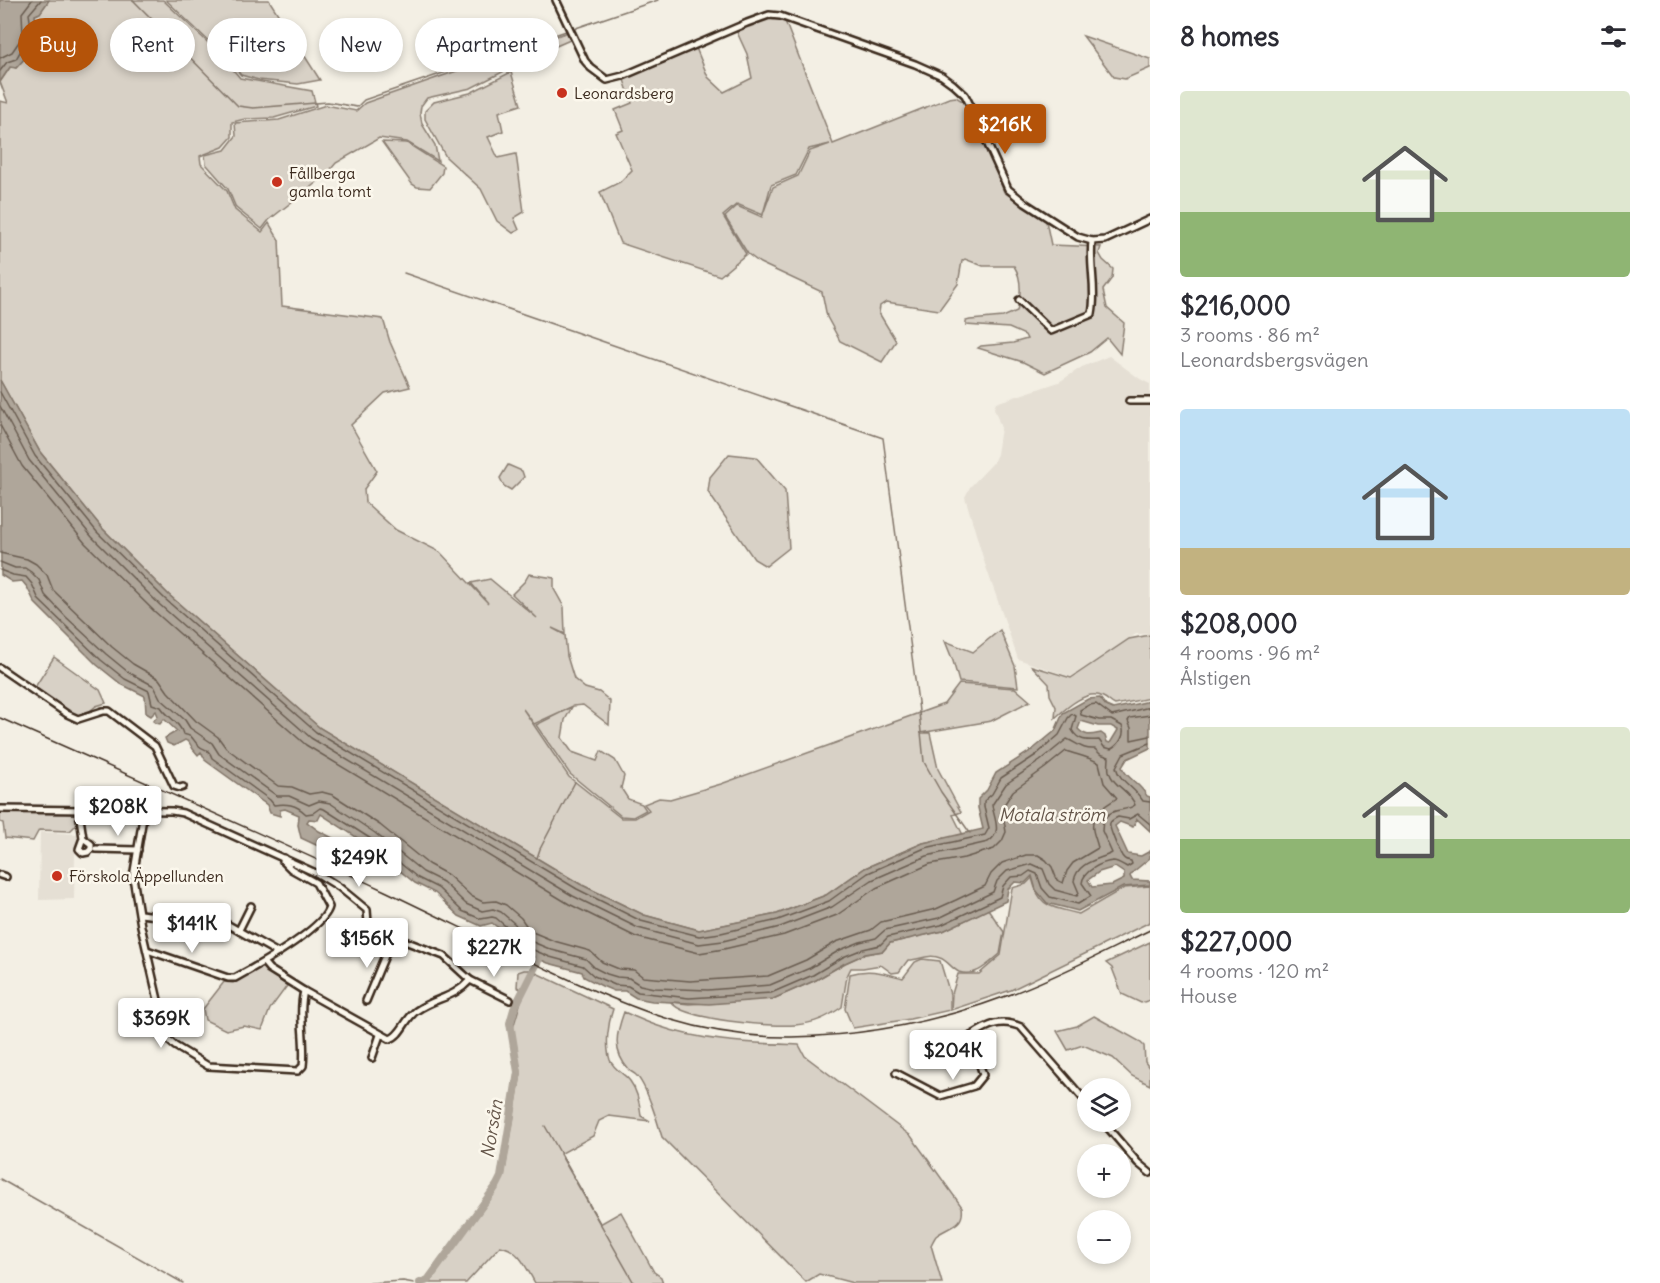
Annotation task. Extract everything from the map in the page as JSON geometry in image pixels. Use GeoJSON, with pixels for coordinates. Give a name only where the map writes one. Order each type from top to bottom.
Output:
{"type":"FeatureCollection","features":[{"type":"Feature","properties":{"kind":"street"},"geometry":{"type":"LineString","coordinates":[[556,0],[585,61],[591,69],[607,80],[623,76],[769,15],[780,16],[915,64],[942,76],[965,95],[1008,189],[1025,203],[1078,237],[1092,241],[1105,240],[1150,219]]}},
{"type":"Feature","properties":{"kind":"street"},"geometry":{"type":"LineString","coordinates":[[1018,300],[1051,331],[1094,316],[1095,285],[1090,255],[1092,241]]}},
{"type":"Feature","properties":{"kind":"street"},"geometry":{"type":"LineString","coordinates":[[1129,401],[1150,401]]}},
{"type":"Feature","properties":{"kind":"street"},"geometry":{"type":"LineString","coordinates":[[0,668],[67,714],[78,719],[104,711],[114,714],[155,746],[174,786],[183,787]]}},
{"type":"Feature","properties":{"kind":"street"},"geometry":{"type":"LineString","coordinates":[[0,809],[183,813],[318,874],[339,887],[367,910],[369,936],[389,946]]}},
{"type":"Feature","properties":{"kind":"street"},"geometry":{"type":"LineString","coordinates":[[79,811],[83,838]]}},
{"type":"Feature","properties":{"kind":"street"},"geometry":{"type":"LineString","coordinates":[[144,812],[134,878],[147,950],[167,1038],[175,1046],[208,1066],[302,1070],[305,1043],[302,1008],[304,991]]}},
{"type":"Feature","properties":{"kind":"street"},"geometry":{"type":"LineString","coordinates":[[96,849],[138,850]]}},
{"type":"Feature","properties":{"kind":"street"},"geometry":{"type":"LineString","coordinates":[[147,950],[222,977],[235,978],[264,963],[304,934],[329,910],[316,883],[287,866],[283,861],[284,858]]}},
{"type":"Feature","properties":{"kind":"street"},"geometry":{"type":"LineString","coordinates":[[239,930],[251,906]]}},
{"type":"Feature","properties":{"kind":"street"},"geometry":{"type":"LineString","coordinates":[[140,914],[175,918],[209,914],[278,953]]}},
{"type":"Feature","properties":{"kind":"street"},"geometry":{"type":"LineString","coordinates":[[366,954],[374,939]]}},
{"type":"Feature","properties":{"kind":"street"},"geometry":{"type":"LineString","coordinates":[[366,1001],[389,946],[402,940],[444,956],[470,980],[510,1000]]}},
{"type":"Feature","properties":{"kind":"street"},"geometry":{"type":"LineString","coordinates":[[264,963],[269,969],[304,991],[383,1037],[393,1039],[407,1019],[416,1011],[436,999],[455,994],[470,980]]}},
{"type":"Feature","properties":{"kind":"street"},"geometry":{"type":"LineString","coordinates":[[944,1057],[971,1036],[995,1023],[1013,1023],[1021,1027],[1077,1091]]}},
{"type":"Feature","properties":{"kind":"street"},"geometry":{"type":"LineString","coordinates":[[896,1072],[940,1096],[974,1086],[983,1075],[971,1036]]}},
{"type":"Feature","properties":{"kind":"street"},"geometry":{"type":"LineString","coordinates":[[372,1058],[383,1037]]}},
{"type":"Feature","properties":{"kind":"street"},"geometry":{"type":"LineString","coordinates":[[1112,1132],[1138,1163],[1150,1173]]}},
{"type":"Feature","properties":{"kind":"shaded area"},"geometry":{"type":"Polygon","coordinates":[[[49,0],[163,0],[182,18],[110,18],[110,72],[195,72],[195,30],[207,42],[207,72],[235,72],[240,78],[312,91],[316,106],[274,118],[232,122],[232,137],[223,147],[200,156],[201,164],[227,191],[235,210],[262,232],[269,223],[279,240],[282,306],[383,319],[390,342],[410,387],[385,393],[351,425],[377,471],[364,489],[365,502],[396,530],[440,552],[488,603],[471,583],[490,579],[537,618],[512,594],[529,574],[554,578],[554,589],[564,607],[565,634],[552,628],[565,635],[567,656],[574,679],[585,688],[599,692],[610,701],[609,725],[583,705],[573,706],[534,724],[523,709],[569,777],[621,818],[635,818],[649,810],[644,804],[659,798],[670,799],[721,784],[944,704],[959,684],[1015,688],[1030,701],[991,721],[920,733],[930,733],[938,769],[961,812],[953,815],[963,835],[923,843],[865,868],[826,895],[777,914],[699,930],[644,915],[580,884],[320,728],[169,595],[102,528],[40,452],[0,380],[0,101],[8,103],[0,82],[11,66],[16,68],[18,66],[18,72],[98,72],[98,18],[35,18],[35,15],[40,13],[49,0]]]}},
{"type":"Feature","properties":{"kind":"shaded area"},"geometry":{"type":"Polygon","coordinates":[[[166,0],[269,0],[280,18],[207,18],[207,40],[195,28],[195,18],[185,18],[166,0]]]}},
{"type":"Feature","properties":{"kind":"shaded area"},"geometry":{"type":"Polygon","coordinates":[[[769,18],[779,18],[785,21],[833,144],[949,98],[956,97],[964,102],[981,132],[1004,192],[1046,221],[1051,245],[1101,247],[1099,253],[1113,269],[1112,278],[1103,290],[1107,308],[1124,323],[1120,354],[1107,338],[1090,352],[1045,373],[1023,362],[978,348],[1027,339],[1025,335],[1009,328],[966,325],[966,321],[1003,317],[1017,311],[1020,282],[1014,266],[983,266],[965,259],[962,261],[958,284],[939,310],[886,302],[880,306],[879,313],[896,341],[882,362],[840,341],[827,317],[822,292],[760,263],[748,254],[725,217],[737,206],[762,217],[763,215],[737,204],[723,216],[746,254],[720,276],[620,243],[600,192],[620,182],[632,170],[616,133],[623,130],[615,110],[632,103],[623,77],[696,48],[708,77],[724,92],[752,78],[747,54],[736,30],[769,18]],[[830,144],[809,149],[796,175],[771,185],[763,214],[773,187],[798,176],[810,151],[830,144]]]}},
{"type":"Feature","properties":{"kind":"shaded area"},"geometry":{"type":"Polygon","coordinates":[[[568,32],[570,40],[559,45],[559,35],[568,32]]]}},
{"type":"Feature","properties":{"kind":"shaded area"},"geometry":{"type":"Polygon","coordinates":[[[1083,36],[1150,59],[1150,68],[1125,79],[1114,77],[1083,36]]]}},
{"type":"Feature","properties":{"kind":"shaded area"},"geometry":{"type":"Polygon","coordinates":[[[307,60],[320,80],[298,84],[259,80],[241,75],[238,72],[307,72],[307,60]]]}},
{"type":"Feature","properties":{"kind":"shaded area"},"geometry":{"type":"Polygon","coordinates":[[[454,72],[503,72],[471,88],[427,98],[421,106],[422,124],[435,145],[438,161],[407,142],[379,138],[336,163],[326,175],[269,220],[262,229],[236,208],[228,189],[206,164],[205,155],[225,150],[236,136],[235,123],[279,120],[326,105],[356,111],[365,103],[454,72]]]}},
{"type":"Feature","properties":{"kind":"shaded area"},"geometry":{"type":"Polygon","coordinates":[[[511,72],[521,105],[499,112],[503,131],[488,137],[498,158],[516,154],[524,212],[514,218],[519,230],[513,233],[497,221],[481,189],[446,157],[425,119],[425,111],[434,102],[470,93],[511,72]]]}},
{"type":"Feature","properties":{"kind":"shaded area"},"geometry":{"type":"Polygon","coordinates":[[[382,142],[407,143],[443,166],[442,173],[430,188],[417,187],[412,184],[382,142]]]}},
{"type":"Feature","properties":{"kind":"shaded area"},"geometry":{"type":"Polygon","coordinates":[[[1109,356],[1150,384],[1150,634],[1136,634],[1071,677],[1018,659],[985,564],[965,497],[970,487],[993,463],[997,454],[1001,428],[994,408],[996,403],[1059,382],[1082,367],[1109,356]]]}},
{"type":"Feature","properties":{"kind":"shaded area"},"geometry":{"type":"Polygon","coordinates":[[[729,454],[756,457],[785,491],[789,548],[766,566],[754,559],[708,492],[710,477],[729,454]]]}},
{"type":"Feature","properties":{"kind":"shaded area"},"geometry":{"type":"Polygon","coordinates":[[[508,465],[522,471],[524,477],[511,490],[504,486],[500,478],[508,465]]]}},
{"type":"Feature","properties":{"kind":"shaded area"},"geometry":{"type":"Polygon","coordinates":[[[1000,630],[1015,666],[1018,687],[959,682],[945,641],[973,652],[1000,630]]]}},
{"type":"Feature","properties":{"kind":"shaded area"},"geometry":{"type":"Polygon","coordinates":[[[1150,635],[1150,698],[1115,705],[1103,697],[1090,695],[1083,697],[1055,718],[1056,707],[1050,695],[1049,684],[1032,666],[1071,678],[1129,639],[1150,635]]]}},
{"type":"Feature","properties":{"kind":"shaded area"},"geometry":{"type":"Polygon","coordinates":[[[54,657],[100,690],[106,703],[96,706],[84,716],[72,714],[35,687],[54,657]]]}},
{"type":"Feature","properties":{"kind":"shaded area"},"geometry":{"type":"Polygon","coordinates":[[[572,707],[565,720],[562,738],[572,752],[597,761],[601,751],[615,760],[624,776],[621,788],[628,799],[642,804],[646,810],[633,817],[621,816],[570,774],[536,725],[572,707]]]}},
{"type":"Feature","properties":{"kind":"shaded area"},"geometry":{"type":"Polygon","coordinates":[[[0,812],[74,813],[77,824],[70,831],[39,830],[33,841],[5,838],[3,823],[0,822],[0,812]]]}},
{"type":"Feature","properties":{"kind":"shaded area","name":"Förskola Äppellunden"},"geometry":{"type":"Polygon","coordinates":[[[40,832],[79,834],[75,854],[74,899],[39,900],[40,832]]]}},
{"type":"Feature","properties":{"kind":"shaded area"},"geometry":{"type":"Polygon","coordinates":[[[1032,878],[1039,896],[1048,905],[1079,914],[1124,888],[1150,886],[1150,922],[1011,990],[951,1010],[952,994],[958,974],[979,974],[1001,955],[1012,888],[1026,884],[1032,878]]]}},
{"type":"Feature","properties":{"kind":"shaded area"},"geometry":{"type":"Polygon","coordinates":[[[988,909],[1004,932],[1000,954],[982,969],[971,973],[959,972],[943,959],[931,956],[908,960],[899,972],[892,973],[881,965],[851,968],[847,976],[842,1007],[814,1021],[784,1025],[729,1021],[692,1013],[671,1002],[689,1004],[773,999],[816,980],[865,954],[883,951],[890,943],[943,931],[988,909]]]}},
{"type":"Feature","properties":{"kind":"shaded area"},"geometry":{"type":"Polygon","coordinates":[[[1150,942],[1150,1000],[1141,1003],[1122,994],[1112,968],[1106,963],[1150,942]]]}},
{"type":"Feature","properties":{"kind":"shaded area"},"geometry":{"type":"Polygon","coordinates":[[[922,959],[940,961],[950,994],[950,1010],[853,1028],[845,1009],[850,974],[870,971],[903,978],[915,962],[922,959]]]}},
{"type":"Feature","properties":{"kind":"shaded area"},"geometry":{"type":"Polygon","coordinates":[[[262,967],[287,986],[270,1009],[262,1030],[244,1026],[226,1030],[205,1020],[203,1009],[224,982],[233,983],[262,967]]]}},
{"type":"Feature","properties":{"kind":"shaded area"},"geometry":{"type":"Polygon","coordinates":[[[530,970],[613,1009],[608,1034],[610,1060],[628,1078],[638,1098],[641,1116],[650,1121],[609,1116],[599,1121],[593,1136],[560,1154],[600,1224],[621,1212],[654,1272],[661,1277],[663,1283],[535,1283],[517,1255],[500,1246],[466,1283],[427,1283],[495,1193],[504,1176],[521,1073],[513,1028],[524,991],[517,987],[518,972],[530,970]]]}},
{"type":"Feature","properties":{"kind":"shaded area"},"geometry":{"type":"Polygon","coordinates":[[[624,1012],[658,1026],[692,1035],[728,1041],[799,1045],[805,1056],[911,1136],[962,1207],[961,1219],[936,1236],[931,1245],[942,1283],[853,1283],[819,1274],[806,1282],[662,1137],[644,1087],[620,1056],[617,1042],[624,1012]]]}},
{"type":"Feature","properties":{"kind":"shaded area"},"geometry":{"type":"Polygon","coordinates":[[[1094,1016],[1144,1046],[1145,1062],[1150,1069],[1150,1085],[1132,1076],[1113,1058],[1083,1045],[1068,1050],[1057,1031],[1077,1026],[1094,1016]]]}},
{"type":"Feature","properties":{"kind":"water"},"geometry":{"type":"Polygon","coordinates":[[[0,0],[49,0],[40,13],[35,15],[35,18],[18,18],[18,66],[16,68],[10,67],[0,82],[0,0]]]}},
{"type":"Feature","properties":{"kind":"water","name":"Motala ström"},"geometry":{"type":"Polygon","coordinates":[[[0,380],[40,452],[102,528],[169,595],[320,728],[580,884],[644,915],[699,930],[777,914],[826,895],[865,868],[923,843],[983,829],[978,799],[987,790],[996,773],[1032,750],[1055,731],[1063,713],[1088,699],[1100,698],[1106,706],[1113,709],[1150,701],[1150,748],[1127,759],[1122,767],[1150,797],[1150,831],[1137,819],[1133,827],[1120,822],[1115,826],[1128,854],[1141,856],[1150,851],[1150,858],[1130,876],[1132,880],[1150,881],[1150,885],[1123,887],[1078,911],[1047,903],[1036,890],[1032,876],[1025,883],[1015,882],[1008,889],[1006,901],[943,931],[890,943],[883,951],[865,954],[816,980],[773,999],[709,1004],[636,998],[625,991],[614,991],[602,986],[584,977],[582,972],[548,963],[511,947],[505,933],[492,923],[481,926],[459,916],[435,893],[415,883],[367,844],[321,814],[318,820],[309,819],[307,822],[335,839],[347,852],[350,861],[301,838],[298,825],[299,815],[285,809],[280,810],[280,816],[270,813],[267,805],[206,761],[201,752],[198,755],[189,742],[185,740],[174,746],[167,743],[165,738],[177,731],[164,719],[160,724],[153,721],[158,716],[156,711],[151,716],[146,713],[145,696],[121,684],[97,665],[35,603],[22,581],[12,582],[1,575],[0,380]],[[1081,721],[1078,729],[1081,732],[1089,735],[1101,733],[1110,743],[1118,730],[1111,726],[1098,726],[1081,721]],[[1115,867],[1099,872],[1088,880],[1092,887],[1112,885],[1124,879],[1124,873],[1115,867]]]}},
{"type":"Feature","properties":{"kind":"waterway"},"geometry":{"type":"LineString","coordinates":[[133,0],[238,106],[253,108],[328,102],[357,107],[364,100],[569,30]]}},
{"type":"Feature","properties":{"kind":"waterway"},"geometry":{"type":"LineString","coordinates":[[573,29],[658,0]]}},
{"type":"Feature","properties":{"kind":"waterway"},"geometry":{"type":"LineString","coordinates":[[404,273],[883,438],[924,762],[941,792],[970,833]]}},
{"type":"Feature","properties":{"kind":"waterway"},"geometry":{"type":"LineString","coordinates":[[537,858],[575,782]]}},
{"type":"Feature","properties":{"kind":"waterway","name":"Norsån"},"geometry":{"type":"LineString","coordinates":[[420,1283],[428,1280],[501,1177],[518,1072],[510,1023],[514,1009],[539,959]]}},
{"type":"Feature","properties":{"kind":"waterway"},"geometry":{"type":"LineString","coordinates":[[545,1126],[634,1283]]}},
{"type":"Feature","properties":{"kind":"waterway"},"geometry":{"type":"LineString","coordinates":[[0,1179],[183,1283]]}},
{"type":"Feature","properties":{"kind":"waterway"},"geometry":{"type":"LineString","coordinates":[[370,1283],[403,1281],[414,1283]]}},
{"type":"Feature","properties":{"kind":"railway"},"geometry":{"type":"LineString","coordinates":[[0,718],[337,869],[611,998],[697,1027],[758,1036],[791,1037],[847,1034],[902,1025],[956,1012],[1027,988],[1150,930]]}},
{"type":"Feature","properties":{"kind":"place","name":"Leonardsberg"},"geometry":{"type":"Point","coordinates":[562,93]}},
{"type":"Feature","properties":{"kind":"place","name":"Fållberga gamla tomt"},"geometry":{"type":"Point","coordinates":[277,182]}},
{"type":"Feature","properties":{"kind":"place","name":"Förskola Äppellunden"},"geometry":{"type":"Point","coordinates":[57,876]}}]}
